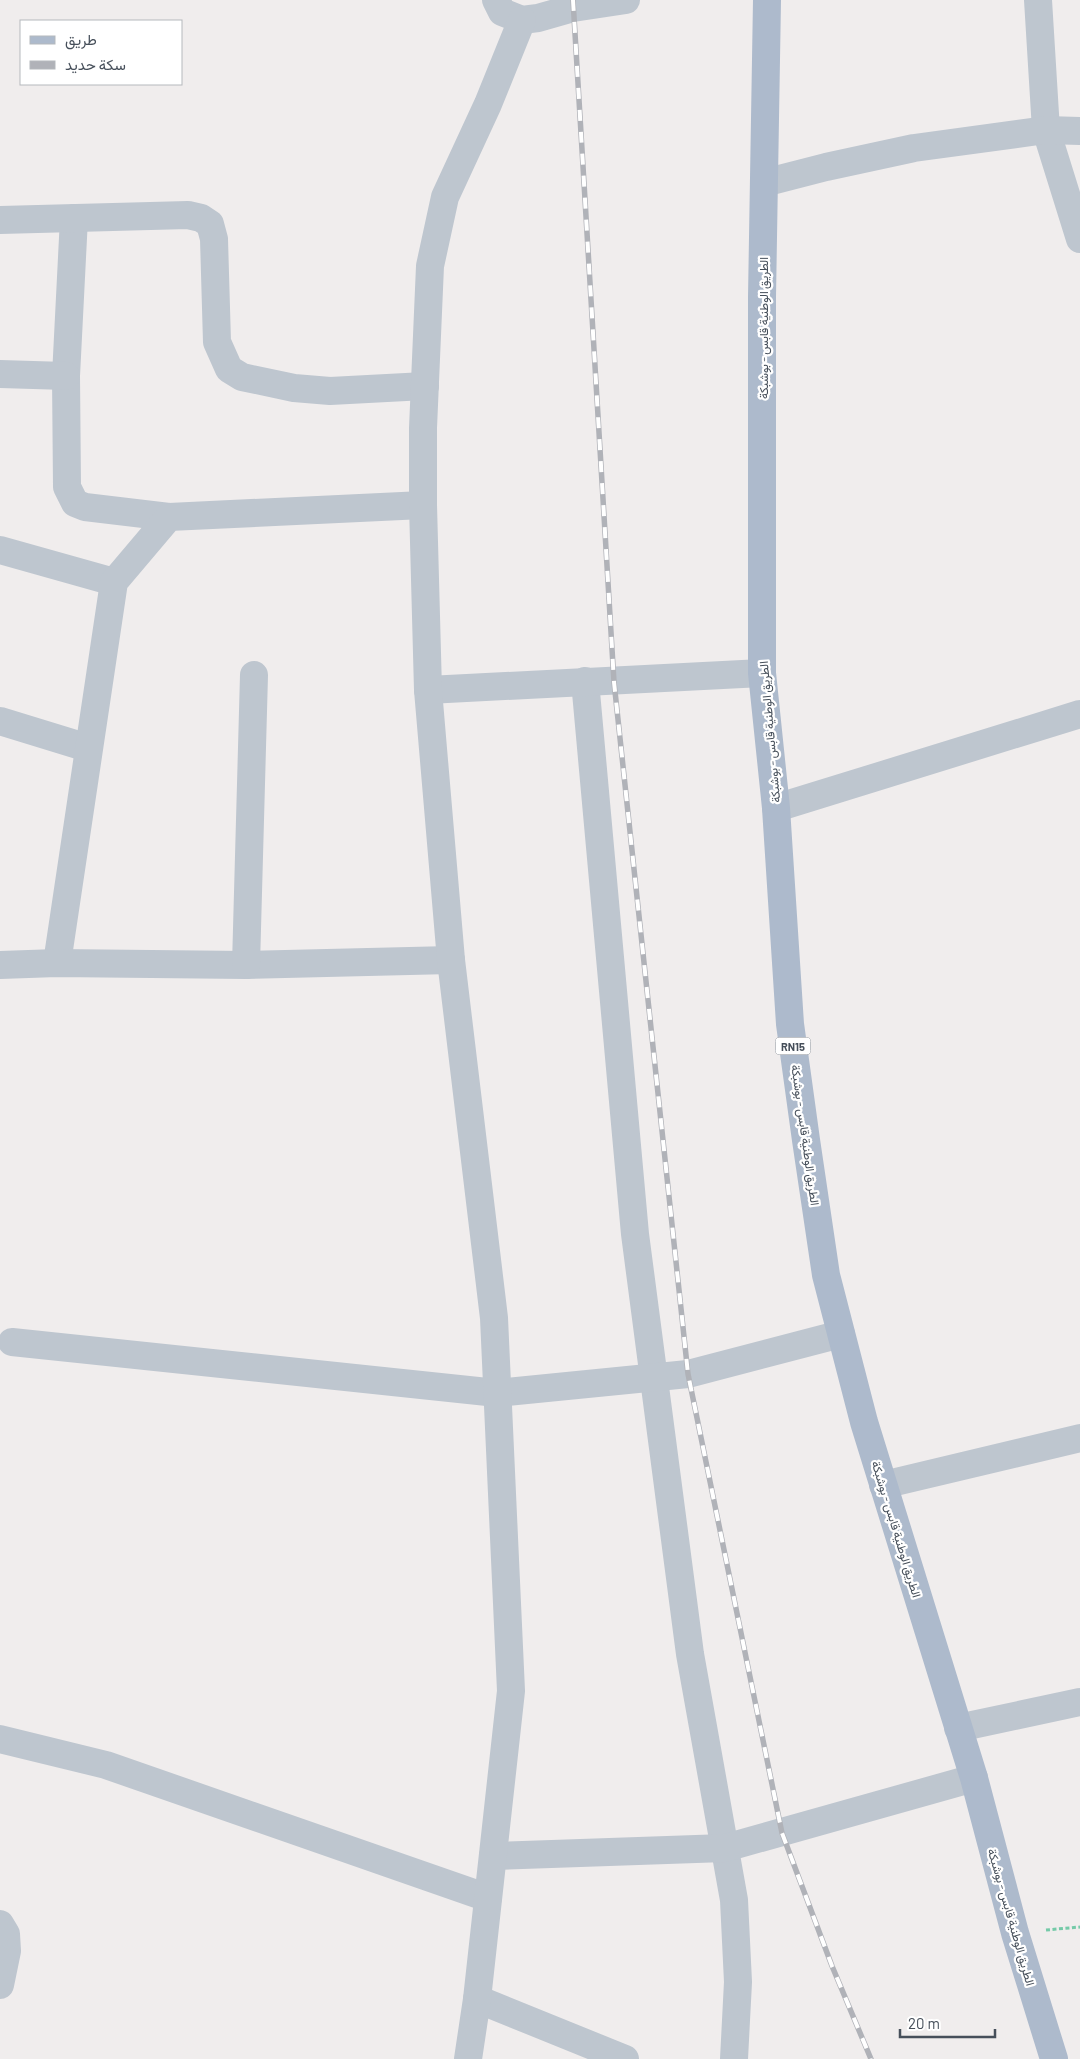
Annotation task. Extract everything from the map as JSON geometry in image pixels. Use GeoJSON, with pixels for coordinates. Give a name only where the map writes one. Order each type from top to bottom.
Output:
{"type":"FeatureCollection","features":[{"type":"Feature","properties":{"kind":"main road","name":"الطريق الوطنية قابس - بوشبكة"},"geometry":{"type":"LineString","coordinates":[[767,0],[764,183],[762,673],[776,808],[790,1024],[806,1140],[826,1275],[864,1422],[974,1778],[1015,1933],[1054,2059]]}},
{"type":"Feature","properties":{"kind":"street"},"geometry":{"type":"LineString","coordinates":[[496,0],[502,12],[522,20],[538,18],[573,8],[626,0]]}},
{"type":"Feature","properties":{"kind":"street"},"geometry":{"type":"LineString","coordinates":[[1038,0],[1046,130],[1080,239]]}},
{"type":"Feature","properties":{"kind":"street"},"geometry":{"type":"LineString","coordinates":[[468,2059],[477,1999],[511,1691],[494,1318],[451,960],[428,690],[423,505],[425,386],[430,266],[445,197],[488,104],[522,20]]}},
{"type":"Feature","properties":{"kind":"street"},"geometry":{"type":"LineString","coordinates":[[764,183],[826,166],[914,148],[1046,130],[1080,131]]}},
{"type":"Feature","properties":{"kind":"street"},"geometry":{"type":"LineString","coordinates":[[0,220],[188,215],[201,218],[210,224],[214,239],[217,342],[229,369],[242,376],[294,388],[330,391],[425,386]]}},
{"type":"Feature","properties":{"kind":"street"},"geometry":{"type":"LineString","coordinates":[[74,218],[66,376],[67,487],[75,503],[86,507],[169,517],[423,505]]}},
{"type":"Feature","properties":{"kind":"street"},"geometry":{"type":"LineString","coordinates":[[0,374],[66,376]]}},
{"type":"Feature","properties":{"kind":"street"},"geometry":{"type":"LineString","coordinates":[[57,963],[114,582],[169,517]]}},
{"type":"Feature","properties":{"kind":"street"},"geometry":{"type":"LineString","coordinates":[[0,550],[114,582]]}},
{"type":"Feature","properties":{"kind":"street"},"geometry":{"type":"LineString","coordinates":[[428,690],[762,673]]}},
{"type":"Feature","properties":{"kind":"street"},"geometry":{"type":"LineString","coordinates":[[246,965],[254,675]]}},
{"type":"Feature","properties":{"kind":"street"},"geometry":{"type":"LineString","coordinates":[[585,681],[635,1234],[690,1654],[734,1900],[738,1982],[734,2059]]}},
{"type":"Feature","properties":{"kind":"street"},"geometry":{"type":"LineString","coordinates":[[776,808],[1080,714]]}},
{"type":"Feature","properties":{"kind":"street"},"geometry":{"type":"LineString","coordinates":[[0,720],[88,748]]}},
{"type":"Feature","properties":{"kind":"street"},"geometry":{"type":"LineString","coordinates":[[0,965],[57,963],[246,965],[451,960]]}},
{"type":"Feature","properties":{"kind":"street"},"geometry":{"type":"LineString","coordinates":[[12,1342],[498,1393],[688,1374],[841,1334]]}},
{"type":"Feature","properties":{"kind":"street"},"geometry":{"type":"LineString","coordinates":[[883,1485],[1080,1438]]}},
{"type":"Feature","properties":{"kind":"street"},"geometry":{"type":"LineString","coordinates":[[958,1728],[1080,1702]]}},
{"type":"Feature","properties":{"kind":"street"},"geometry":{"type":"LineString","coordinates":[[0,1739],[106,1765],[488,1898]]}},
{"type":"Feature","properties":{"kind":"street"},"geometry":{"type":"LineString","coordinates":[[493,1856],[725,1848],[974,1778]]}},
{"type":"Feature","properties":{"kind":"street"},"geometry":{"type":"LineString","coordinates":[[0,1924],[6,1934],[7,1952],[0,1985]]}},
{"type":"Feature","properties":{"kind":"street"},"geometry":{"type":"LineString","coordinates":[[477,1999],[625,2059]]}},
{"type":"Feature","properties":{"kind":"railway"},"geometry":{"type":"LineString","coordinates":[[573,0],[614,682],[688,1374],[782,1833],[832,1966],[871,2059]]}}]}
